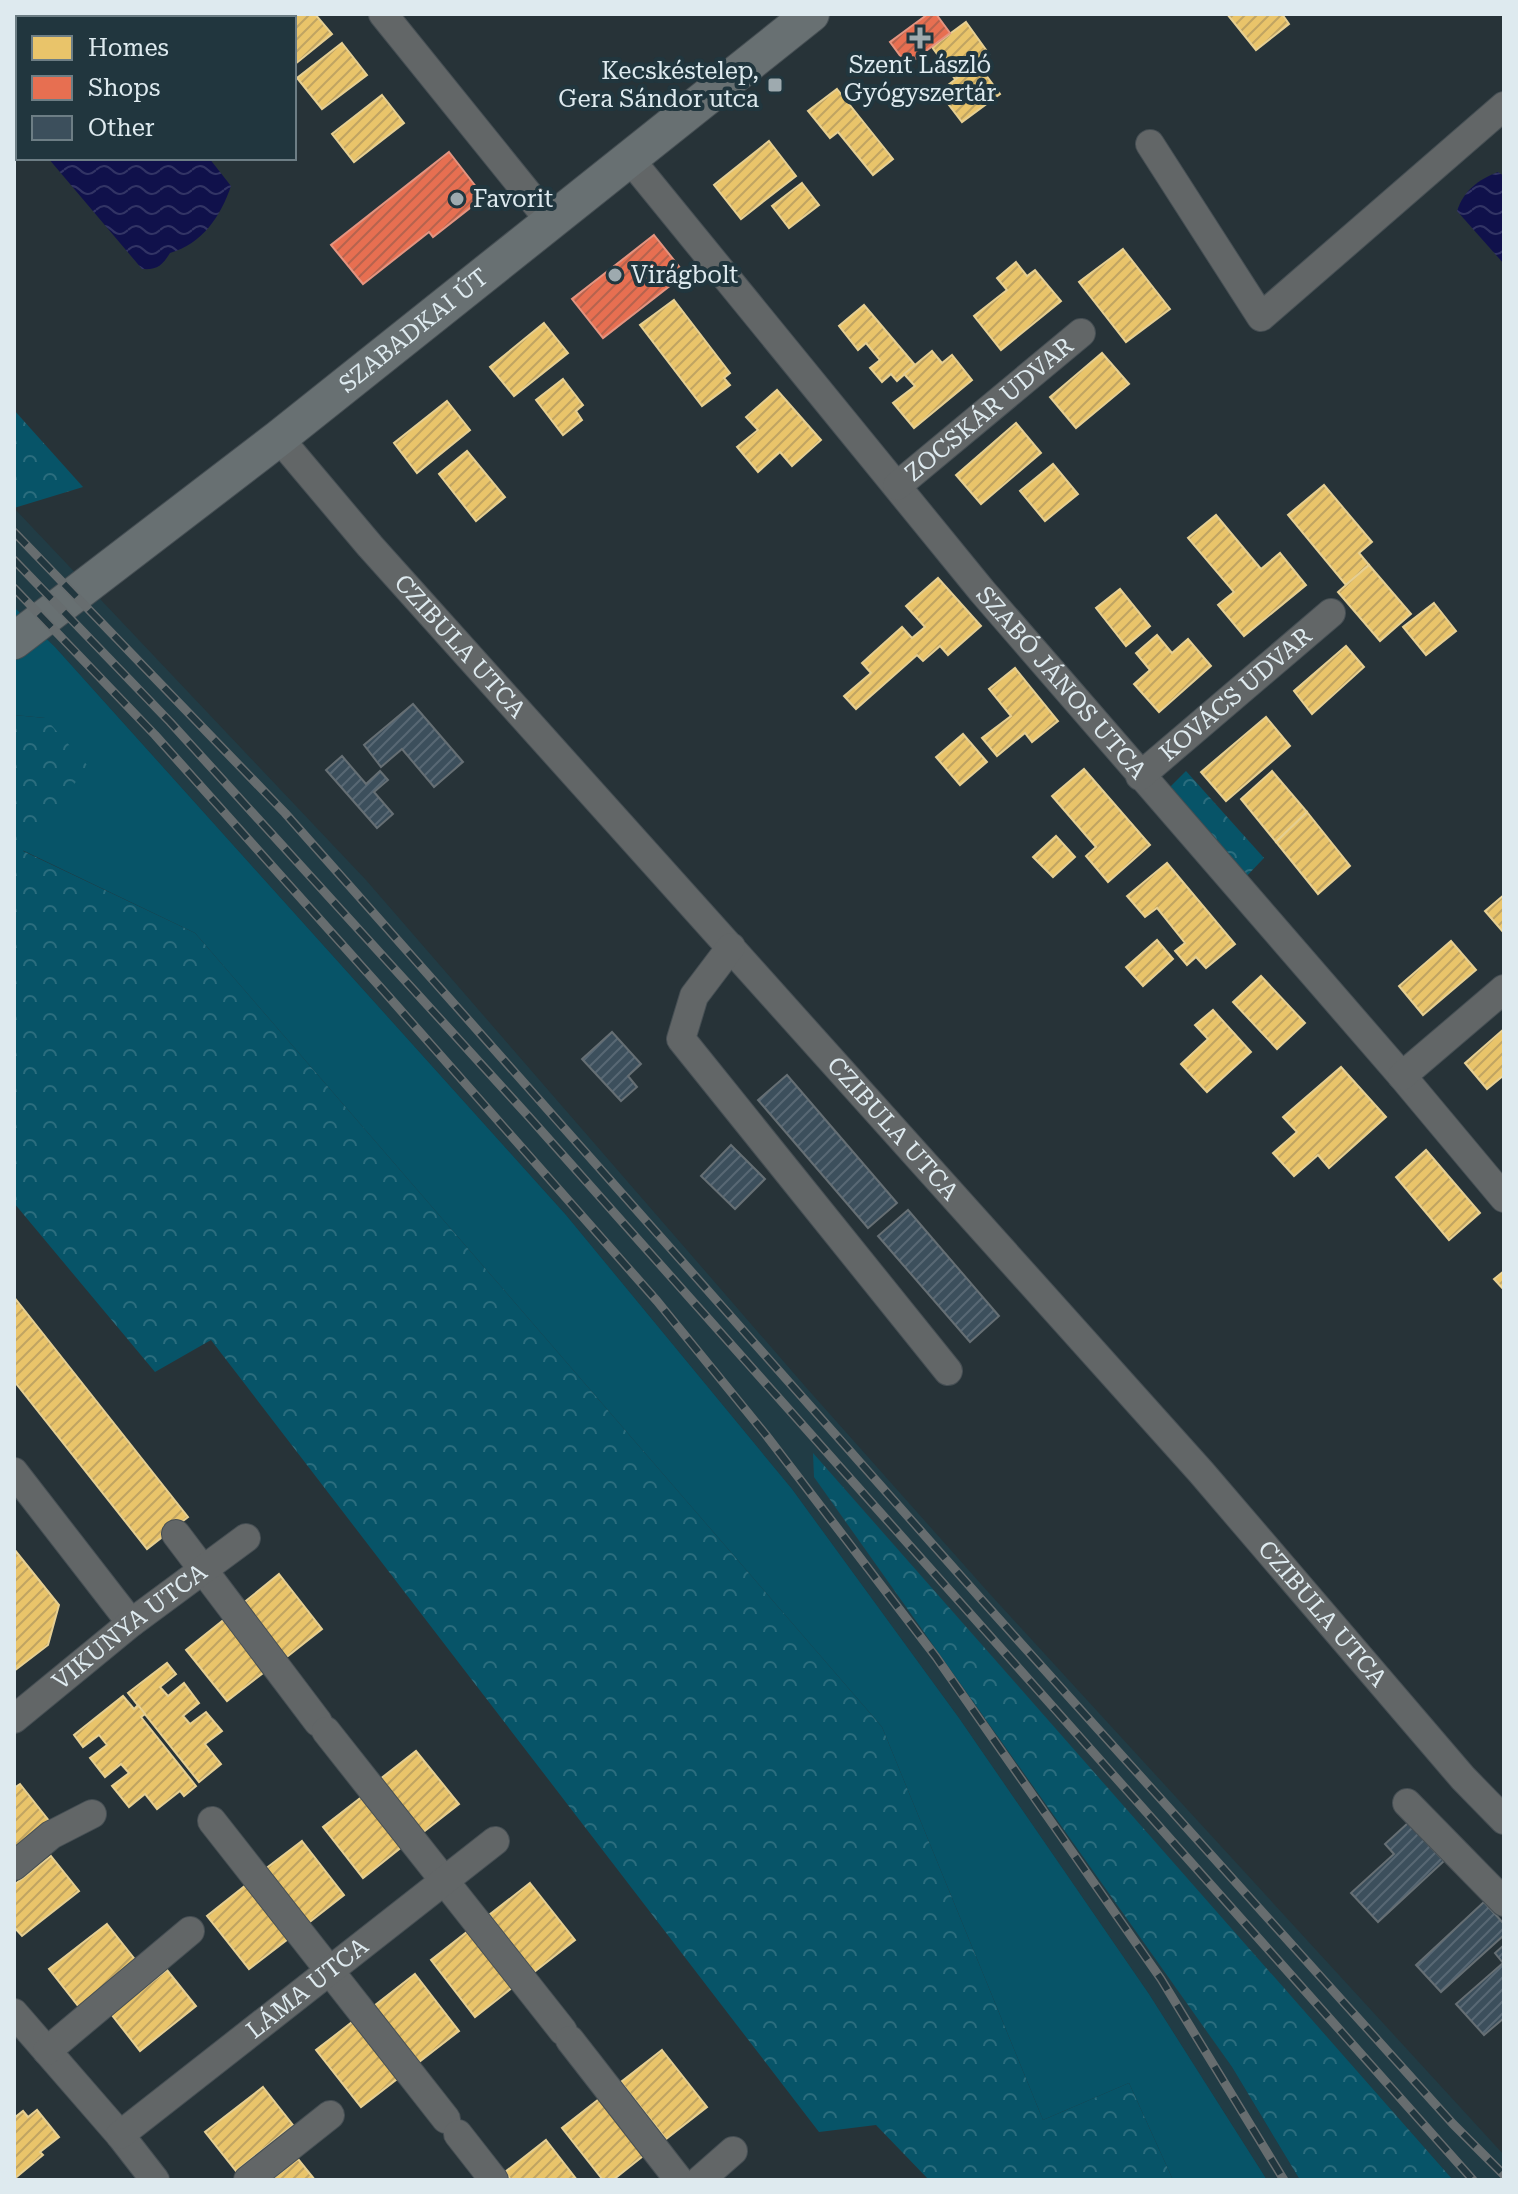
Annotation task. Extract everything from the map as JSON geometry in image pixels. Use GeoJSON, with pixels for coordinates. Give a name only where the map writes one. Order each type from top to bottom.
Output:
{"type":"FeatureCollection","features":[{"type":"Feature","properties":{"kind":"main road","name":"SZABADKAI ÚT"},"geometry":{"type":"LineString","coordinates":[[14,641],[279,438],[811,14]]}},
{"type":"Feature","properties":{"kind":"street"},"geometry":{"type":"LineString","coordinates":[[383,14],[550,221]]}},
{"type":"Feature","properties":{"kind":"street"},"geometry":{"type":"LineString","coordinates":[[1150,144],[1261,317],[1504,106]]}},
{"type":"Feature","properties":{"kind":"street","name":"SZABÓ JÁNOS UTCA"},"geometry":{"type":"LineString","coordinates":[[629,158],[982,591],[1504,1198]]}},
{"type":"Feature","properties":{"kind":"street","name":"ZOCSKÁR UDVAR"},"geometry":{"type":"LineString","coordinates":[[897,486],[1081,333]]}},
{"type":"Feature","properties":{"kind":"street","name":"CZIBULA UTCA"},"geometry":{"type":"LineString","coordinates":[[279,438],[370,546],[1201,1472],[1463,1778],[1504,1820]]}},
{"type":"Feature","properties":{"kind":"street","name":"KOVÁCS UDVAR"},"geometry":{"type":"LineString","coordinates":[[1140,776],[1331,613]]}},
{"type":"Feature","properties":{"kind":"street"},"geometry":{"type":"LineString","coordinates":[[731,947],[694,996],[681,1039],[948,1371]]}},
{"type":"Feature","properties":{"kind":"street"},"geometry":{"type":"LineString","coordinates":[[1402,1076],[1504,989]]}},
{"type":"Feature","properties":{"kind":"street"},"geometry":{"type":"LineString","coordinates":[[14,1472],[131,1623]]}},
{"type":"Feature","properties":{"kind":"street"},"geometry":{"type":"LineString","coordinates":[[176,1534],[322,1726],[679,2180]]}},
{"type":"Feature","properties":{"kind":"street","name":"VIKUNYA UTCA"},"geometry":{"type":"LineString","coordinates":[[14,1719],[131,1623],[246,1538]]}},
{"type":"Feature","properties":{"kind":"street"},"geometry":{"type":"LineString","coordinates":[[1407,1803],[1504,1902]]}},
{"type":"Feature","properties":{"kind":"street"},"geometry":{"type":"LineString","coordinates":[[14,1866],[51,1835],[92,1814]]}},
{"type":"Feature","properties":{"kind":"street"},"geometry":{"type":"LineString","coordinates":[[212,1821],[494,2180]]}},
{"type":"Feature","properties":{"kind":"street","name":"LÁMA UTCA"},"geometry":{"type":"LineString","coordinates":[[120,2135],[495,1841]]}},
{"type":"Feature","properties":{"kind":"street"},"geometry":{"type":"LineString","coordinates":[[47,2051],[190,1931]]}},
{"type":"Feature","properties":{"kind":"street"},"geometry":{"type":"LineString","coordinates":[[14,2013],[155,2180]]}},
{"type":"Feature","properties":{"kind":"street"},"geometry":{"type":"LineString","coordinates":[[248,2180],[330,2115]]}},
{"type":"Feature","properties":{"kind":"street"},"geometry":{"type":"LineString","coordinates":[[700,2180],[733,2151]]}},
{"type":"Feature","properties":{"kind":"shaded area"},"geometry":{"type":"Polygon","coordinates":[[[14,508],[366,880],[804,1385],[989,1593],[1504,2155],[1504,2180],[1453,2180],[813,1454],[1232,2067],[1300,2180],[1267,2180],[1149,1994],[959,1718],[792,1489],[566,1215],[55,647],[14,607],[14,508]]]}},
{"type":"Feature","properties":{"kind":"green space"},"geometry":{"type":"Polygon","coordinates":[[[14,410],[83,487],[14,508],[14,410]]]}},
{"type":"Feature","properties":{"kind":"green space"},"geometry":{"type":"Polygon","coordinates":[[[14,607],[55,647],[566,1215],[792,1489],[959,1718],[1149,1994],[1267,2180],[1173,2180],[1129,2083],[1043,2120],[882,1727],[195,933],[22,850],[45,718],[14,715],[14,607]]]}},
{"type":"Feature","properties":{"kind":"green space"},"geometry":{"type":"Polygon","coordinates":[[[14,715],[45,718],[88,766],[23,851],[195,933],[882,1727],[1043,2120],[1129,2083],[1173,2180],[929,2180],[876,2125],[819,2132],[211,1340],[155,1372],[14,1203],[14,715]]]}},
{"type":"Feature","properties":{"kind":"green space"},"geometry":{"type":"Polygon","coordinates":[[[1186,771],[1264,858],[1242,881],[1167,790],[1186,771]]]}},
{"type":"Feature","properties":{"kind":"green space"},"geometry":{"type":"Polygon","coordinates":[[[813,1453],[1453,2180],[1300,2180],[1232,2067],[814,1477],[813,1453]]]}},
{"type":"Feature","properties":{"kind":"water"},"geometry":{"type":"Polygon","coordinates":[[[14,14],[90,14],[16,16],[14,81],[14,14]]]}},
{"type":"Feature","properties":{"kind":"water"},"geometry":{"type":"Polygon","coordinates":[[[50,160],[211,160],[231,186],[216,218],[201,236],[170,253],[159,266],[142,269],[50,160]]]}},
{"type":"Feature","properties":{"kind":"water"},"geometry":{"type":"Polygon","coordinates":[[[1498,172],[1504,176],[1504,264],[1457,211],[1473,187],[1498,172]]]}},
{"type":"Feature","properties":{"kind":"building: Homes"},"geometry":{"type":"Polygon","coordinates":[[[315,14],[332,34],[296,63],[296,16],[281,16],[315,14]]]}},
{"type":"Feature","properties":{"kind":"building: Homes"},"geometry":{"type":"Polygon","coordinates":[[[1227,14],[1282,14],[1289,24],[1256,50],[1227,14]]]}},
{"type":"Feature","properties":{"kind":"building: Homes"},"geometry":{"type":"Polygon","coordinates":[[[966,22],[989,54],[955,79],[932,47],[966,22]]]}},
{"type":"Feature","properties":{"kind":"building: Homes"},"geometry":{"type":"Polygon","coordinates":[[[342,43],[367,75],[322,109],[297,78],[342,43]]]}},
{"type":"Feature","properties":{"kind":"building: Homes"},"geometry":{"type":"Polygon","coordinates":[[[977,63],[1000,94],[962,122],[939,92],[977,63]]]}},
{"type":"Feature","properties":{"kind":"building: Homes"},"geometry":{"type":"Polygon","coordinates":[[[837,89],[893,159],[873,175],[838,132],[830,138],[808,111],[837,89]]]}},
{"type":"Feature","properties":{"kind":"building: Homes"},"geometry":{"type":"Polygon","coordinates":[[[382,95],[404,123],[354,162],[332,134],[382,95]]]}},
{"type":"Feature","properties":{"kind":"building: Homes"},"geometry":{"type":"Polygon","coordinates":[[[769,141],[796,176],[741,219],[714,185],[769,141]]]}},
{"type":"Feature","properties":{"kind":"building: Homes"},"geometry":{"type":"Polygon","coordinates":[[[802,183],[819,205],[789,228],[772,206],[802,183]]]}},
{"type":"Feature","properties":{"kind":"building: Homes"},"geometry":{"type":"Polygon","coordinates":[[[1123,249],[1170,309],[1126,342],[1079,282],[1123,249]]]}},
{"type":"Feature","properties":{"kind":"building: Homes"},"geometry":{"type":"Polygon","coordinates":[[[1016,262],[1027,276],[1035,270],[1061,301],[1001,350],[974,316],[1007,290],[997,278],[1016,262]]]}},
{"type":"Feature","properties":{"kind":"building: Homes"},"geometry":{"type":"Polygon","coordinates":[[[674,300],[730,373],[724,378],[730,385],[702,406],[640,325],[674,300]]]}},
{"type":"Feature","properties":{"kind":"building: Homes"},"geometry":{"type":"Polygon","coordinates":[[[864,305],[915,365],[897,381],[891,374],[882,382],[870,368],[880,360],[866,343],[858,350],[839,326],[864,305]]]}},
{"type":"Feature","properties":{"kind":"building: Homes"},"geometry":{"type":"Polygon","coordinates":[[[544,323],[568,353],[514,396],[490,367],[544,323]]]}},
{"type":"Feature","properties":{"kind":"building: Homes"},"geometry":{"type":"Polygon","coordinates":[[[932,351],[942,363],[952,355],[972,380],[914,428],[893,403],[915,386],[904,374],[932,351]]]}},
{"type":"Feature","properties":{"kind":"building: Homes"},"geometry":{"type":"Polygon","coordinates":[[[1102,353],[1129,384],[1076,428],[1050,397],[1102,353]]]}},
{"type":"Feature","properties":{"kind":"building: Homes"},"geometry":{"type":"Polygon","coordinates":[[[563,379],[583,405],[576,411],[582,420],[563,435],[536,400],[563,379]]]}},
{"type":"Feature","properties":{"kind":"building: Homes"},"geometry":{"type":"Polygon","coordinates":[[[777,390],[821,440],[792,466],[780,452],[758,472],[737,447],[758,430],[746,417],[777,390]]]}},
{"type":"Feature","properties":{"kind":"building: Homes"},"geometry":{"type":"Polygon","coordinates":[[[447,401],[470,430],[417,473],[394,443],[447,401]]]}},
{"type":"Feature","properties":{"kind":"building: Homes"},"geometry":{"type":"Polygon","coordinates":[[[1016,423],[1041,453],[981,504],[956,475],[1016,423]]]}},
{"type":"Feature","properties":{"kind":"building: Homes"},"geometry":{"type":"Polygon","coordinates":[[[467,451],[505,497],[476,521],[439,474],[467,451]]]}},
{"type":"Feature","properties":{"kind":"building: Homes"},"geometry":{"type":"Polygon","coordinates":[[[1053,464],[1078,494],[1045,521],[1020,491],[1053,464]]]}},
{"type":"Feature","properties":{"kind":"building: Homes"},"geometry":{"type":"Polygon","coordinates":[[[1324,485],[1372,542],[1359,553],[1369,565],[1346,585],[1288,515],[1324,485]]]}},
{"type":"Feature","properties":{"kind":"building: Homes"},"geometry":{"type":"Polygon","coordinates":[[[1216,515],[1261,569],[1280,553],[1306,585],[1244,636],[1218,605],[1234,592],[1188,538],[1216,515]]]}},
{"type":"Feature","properties":{"kind":"building: Homes"},"geometry":{"type":"Polygon","coordinates":[[[1369,565],[1411,614],[1380,641],[1338,592],[1369,565]]]}},
{"type":"Feature","properties":{"kind":"building: Homes"},"geometry":{"type":"Polygon","coordinates":[[[938,578],[981,626],[948,655],[940,646],[923,661],[917,655],[856,709],[844,696],[871,673],[862,663],[902,627],[912,638],[925,627],[906,606],[938,578]]]}},
{"type":"Feature","properties":{"kind":"building: Homes"},"geometry":{"type":"Polygon","coordinates":[[[1120,589],[1150,626],[1126,646],[1096,608],[1120,589]]]}},
{"type":"Feature","properties":{"kind":"building: Homes"},"geometry":{"type":"Polygon","coordinates":[[[1434,603],[1456,631],[1426,655],[1403,627],[1434,603]]]}},
{"type":"Feature","properties":{"kind":"building: Homes"},"geometry":{"type":"Polygon","coordinates":[[[1157,635],[1172,653],[1188,639],[1211,666],[1159,712],[1134,684],[1150,670],[1136,653],[1157,635]]]}},
{"type":"Feature","properties":{"kind":"building: Homes"},"geometry":{"type":"Polygon","coordinates":[[[1346,646],[1364,667],[1312,714],[1294,691],[1346,646]]]}},
{"type":"Feature","properties":{"kind":"building: Homes"},"geometry":{"type":"Polygon","coordinates":[[[1015,668],[1058,721],[1032,742],[1025,733],[997,756],[982,738],[1011,716],[989,689],[1015,668]]]}},
{"type":"Feature","properties":{"kind":"building: Homes"},"geometry":{"type":"Polygon","coordinates":[[[1266,717],[1290,746],[1226,801],[1201,772],[1266,717]]]}},
{"type":"Feature","properties":{"kind":"building: Homes"},"geometry":{"type":"Polygon","coordinates":[[[963,734],[987,762],[960,785],[936,757],[963,734]]]}},
{"type":"Feature","properties":{"kind":"building: Homes"},"geometry":{"type":"Polygon","coordinates":[[[1084,769],[1150,845],[1108,882],[1086,856],[1096,847],[1052,796],[1084,769]]]}},
{"type":"Feature","properties":{"kind":"building: Homes"},"geometry":{"type":"Polygon","coordinates":[[[1272,771],[1307,812],[1276,842],[1241,799],[1272,771]]]}},
{"type":"Feature","properties":{"kind":"building: Homes"},"geometry":{"type":"Polygon","coordinates":[[[1307,812],[1350,866],[1318,894],[1276,842],[1307,812]]]}},
{"type":"Feature","properties":{"kind":"building: Homes"},"geometry":{"type":"Polygon","coordinates":[[[1056,836],[1075,857],[1053,877],[1033,857],[1056,836]]]}},
{"type":"Feature","properties":{"kind":"building: Homes"},"geometry":{"type":"Polygon","coordinates":[[[1167,863],[1235,944],[1206,968],[1196,957],[1187,965],[1175,951],[1185,943],[1157,908],[1145,917],[1127,896],[1167,863]]]}},
{"type":"Feature","properties":{"kind":"building: Homes"},"geometry":{"type":"Polygon","coordinates":[[[1504,895],[1504,933],[1485,911],[1504,895]]]}},
{"type":"Feature","properties":{"kind":"building: Homes"},"geometry":{"type":"Polygon","coordinates":[[[1157,940],[1173,959],[1143,986],[1126,967],[1157,940]]]}},
{"type":"Feature","properties":{"kind":"building: Homes"},"geometry":{"type":"Polygon","coordinates":[[[1451,941],[1476,970],[1423,1015],[1399,986],[1451,941]]]}},
{"type":"Feature","properties":{"kind":"building: Homes"},"geometry":{"type":"Polygon","coordinates":[[[1261,976],[1305,1023],[1277,1049],[1233,1002],[1261,976]]]}},
{"type":"Feature","properties":{"kind":"building: Homes"},"geometry":{"type":"Polygon","coordinates":[[[1213,1010],[1251,1052],[1207,1092],[1181,1064],[1208,1039],[1195,1025],[1213,1010]]]}},
{"type":"Feature","properties":{"kind":"building: Homes"},"geometry":{"type":"Polygon","coordinates":[[[1504,1029],[1504,1075],[1487,1089],[1465,1063],[1504,1029]]]}},
{"type":"Feature","properties":{"kind":"building: Homes"},"geometry":{"type":"Polygon","coordinates":[[[1341,1067],[1386,1117],[1329,1168],[1318,1155],[1294,1176],[1273,1153],[1297,1132],[1283,1117],[1341,1067]]]}},
{"type":"Feature","properties":{"kind":"building: Homes"},"geometry":{"type":"Polygon","coordinates":[[[1426,1150],[1480,1213],[1449,1240],[1396,1177],[1426,1150]]]}},
{"type":"Feature","properties":{"kind":"building: Homes"},"geometry":{"type":"Polygon","coordinates":[[[1504,1271],[1504,1290],[1494,1279],[1504,1271]]]}},
{"type":"Feature","properties":{"kind":"building: Homes"},"geometry":{"type":"Polygon","coordinates":[[[14,1297],[188,1517],[147,1549],[14,1381],[14,1297]]]}},
{"type":"Feature","properties":{"kind":"building: Homes"},"geometry":{"type":"Polygon","coordinates":[[[14,1549],[59,1605],[48,1645],[14,1671],[14,1549]]]}},
{"type":"Feature","properties":{"kind":"building: Homes"},"geometry":{"type":"Polygon","coordinates":[[[279,1574],[322,1629],[284,1659],[241,1605],[279,1574]]]}},
{"type":"Feature","properties":{"kind":"building: Homes"},"geometry":{"type":"Polygon","coordinates":[[[226,1618],[267,1670],[227,1701],[186,1650],[226,1618]]]}},
{"type":"Feature","properties":{"kind":"building: Homes"},"geometry":{"type":"Polygon","coordinates":[[[167,1663],[176,1674],[160,1687],[168,1696],[184,1683],[199,1703],[183,1716],[190,1724],[206,1712],[222,1731],[205,1744],[221,1764],[199,1782],[128,1693],[167,1663]]]}},
{"type":"Feature","properties":{"kind":"building: Homes"},"geometry":{"type":"Polygon","coordinates":[[[123,1696],[134,1709],[138,1705],[145,1714],[141,1717],[196,1786],[184,1796],[180,1791],[157,1809],[145,1794],[129,1807],[112,1786],[129,1773],[121,1764],[105,1777],[90,1758],[107,1745],[99,1735],[83,1747],[74,1735],[123,1696]]]}},
{"type":"Feature","properties":{"kind":"building: Homes"},"geometry":{"type":"Polygon","coordinates":[[[416,1751],[459,1804],[422,1833],[379,1780],[416,1751]]]}},
{"type":"Feature","properties":{"kind":"building: Homes"},"geometry":{"type":"Polygon","coordinates":[[[20,1784],[50,1822],[14,1850],[14,1788],[20,1784]]]}},
{"type":"Feature","properties":{"kind":"building: Homes"},"geometry":{"type":"Polygon","coordinates":[[[363,1796],[403,1846],[363,1878],[323,1827],[363,1796]]]}},
{"type":"Feature","properties":{"kind":"building: Homes"},"geometry":{"type":"Polygon","coordinates":[[[302,1841],[344,1895],[307,1924],[264,1870],[302,1841]]]}},
{"type":"Feature","properties":{"kind":"building: Homes"},"geometry":{"type":"Polygon","coordinates":[[[51,1856],[79,1891],[22,1936],[14,1927],[14,1885],[51,1856]]]}},
{"type":"Feature","properties":{"kind":"building: Homes"},"geometry":{"type":"Polygon","coordinates":[[[530,1883],[575,1940],[534,1972],[489,1915],[530,1883]]]}},
{"type":"Feature","properties":{"kind":"building: Homes"},"geometry":{"type":"Polygon","coordinates":[[[246,1885],[288,1939],[249,1969],[207,1916],[246,1885]]]}},
{"type":"Feature","properties":{"kind":"building: Homes"},"geometry":{"type":"Polygon","coordinates":[[[107,1924],[137,1962],[79,2007],[49,1969],[107,1924]]]}},
{"type":"Feature","properties":{"kind":"building: Homes"},"geometry":{"type":"Polygon","coordinates":[[[472,1928],[517,1984],[475,2017],[431,1960],[472,1928]]]}},
{"type":"Feature","properties":{"kind":"building: Homes"},"geometry":{"type":"Polygon","coordinates":[[[167,1970],[196,2006],[140,2051],[111,2014],[167,1970]]]}},
{"type":"Feature","properties":{"kind":"building: Homes"},"geometry":{"type":"Polygon","coordinates":[[[415,1974],[459,2031],[419,2062],[374,2006],[415,1974]]]}},
{"type":"Feature","properties":{"kind":"building: Homes"},"geometry":{"type":"Polygon","coordinates":[[[356,2019],[401,2076],[361,2107],[316,2050],[356,2019]]]}},
{"type":"Feature","properties":{"kind":"building: Homes"},"geometry":{"type":"Polygon","coordinates":[[[662,2050],[707,2107],[666,2139],[621,2082],[662,2050]]]}},
{"type":"Feature","properties":{"kind":"building: Homes"},"geometry":{"type":"Polygon","coordinates":[[[263,2087],[293,2125],[236,2171],[205,2132],[263,2087]]]}},
{"type":"Feature","properties":{"kind":"building: Homes"},"geometry":{"type":"Polygon","coordinates":[[[603,2096],[648,2152],[613,2180],[603,2180],[562,2128],[603,2096]]]}},
{"type":"Feature","properties":{"kind":"building: Homes"},"geometry":{"type":"Polygon","coordinates":[[[37,2110],[59,2137],[14,2179],[14,2118],[23,2111],[28,2117],[37,2110]]]}},
{"type":"Feature","properties":{"kind":"building: Homes"},"geometry":{"type":"Polygon","coordinates":[[[546,2140],[577,2180],[511,2180],[505,2172],[546,2140]]]}},
{"type":"Feature","properties":{"kind":"building: Homes"},"geometry":{"type":"Polygon","coordinates":[[[298,2159],[315,2180],[271,2180],[298,2159]]]}},
{"type":"Feature","properties":{"kind":"building: Shops","name":"Szent László Gyógyszertár"},"geometry":{"type":"Polygon","coordinates":[[[928,14],[936,14],[950,33],[907,65],[890,42],[928,14]]]}},
{"type":"Feature","properties":{"kind":"building: Shops"},"geometry":{"type":"Polygon","coordinates":[[[449,152],[484,197],[433,237],[429,232],[363,284],[331,245],[449,152]]]}},
{"type":"Feature","properties":{"kind":"building: Shops"},"geometry":{"type":"Polygon","coordinates":[[[654,235],[685,274],[603,338],[572,299],[654,235]]]}},
{"type":"Feature","properties":{"kind":"building: Other"},"geometry":{"type":"Polygon","coordinates":[[[413,704],[463,762],[434,787],[402,749],[381,767],[364,745],[413,704]]]}},
{"type":"Feature","properties":{"kind":"building: Other"},"geometry":{"type":"Polygon","coordinates":[[[342,756],[366,784],[380,771],[388,780],[374,792],[393,814],[377,828],[326,770],[342,756]]]}},
{"type":"Feature","properties":{"kind":"building: Other"},"geometry":{"type":"Polygon","coordinates":[[[612,1032],[641,1064],[628,1076],[637,1087],[621,1101],[582,1059],[612,1032]]]}},
{"type":"Feature","properties":{"kind":"building: Other"},"geometry":{"type":"Polygon","coordinates":[[[787,1075],[897,1203],[868,1228],[758,1100],[787,1075]]]}},
{"type":"Feature","properties":{"kind":"building: Other"},"geometry":{"type":"Polygon","coordinates":[[[731,1145],[765,1179],[735,1209],[701,1176],[731,1145]]]}},
{"type":"Feature","properties":{"kind":"building: Other"},"geometry":{"type":"Polygon","coordinates":[[[908,1210],[999,1316],[970,1342],[878,1236],[908,1210]]]}},
{"type":"Feature","properties":{"kind":"building: Other"},"geometry":{"type":"Polygon","coordinates":[[[1408,1823],[1444,1861],[1378,1922],[1351,1893],[1394,1854],[1385,1844],[1408,1823]]]}},
{"type":"Feature","properties":{"kind":"building: Other"},"geometry":{"type":"Polygon","coordinates":[[[1484,1902],[1504,1924],[1504,1935],[1441,1992],[1416,1965],[1484,1902]]]}},
{"type":"Feature","properties":{"kind":"building: Other"},"geometry":{"type":"Polygon","coordinates":[[[1504,1945],[1504,2018],[1484,2035],[1456,2004],[1503,1963],[1495,1953],[1504,1945]]]}},
{"type":"Feature","properties":{"kind":"railway"},"geometry":{"type":"LineString","coordinates":[[14,532],[285,813],[981,1599],[1453,2124],[1504,2175]]}},
{"type":"Feature","properties":{"kind":"railway"},"geometry":{"type":"LineString","coordinates":[[14,560],[170,722],[530,1118],[1473,2180]]}},
{"type":"Feature","properties":{"kind":"railway"},"geometry":{"type":"LineString","coordinates":[[14,588],[155,735],[389,997],[657,1301],[766,1435],[936,1657],[1161,1979],[1284,2180]]}},
{"type":"Feature","properties":{"kind":"place","name":"Szent László Gyógyszertár"},"geometry":{"type":"Point","coordinates":[920,38]}},
{"type":"Feature","properties":{"kind":"place","name":"Kecskéstelep, Gera Sándor utca"},"geometry":{"type":"Point","coordinates":[775,85]}},
{"type":"Feature","properties":{"kind":"place","name":"Favorit"},"geometry":{"type":"Point","coordinates":[457,199]}},
{"type":"Feature","properties":{"kind":"place","name":"Virágbolt"},"geometry":{"type":"Point","coordinates":[615,275]}}]}
